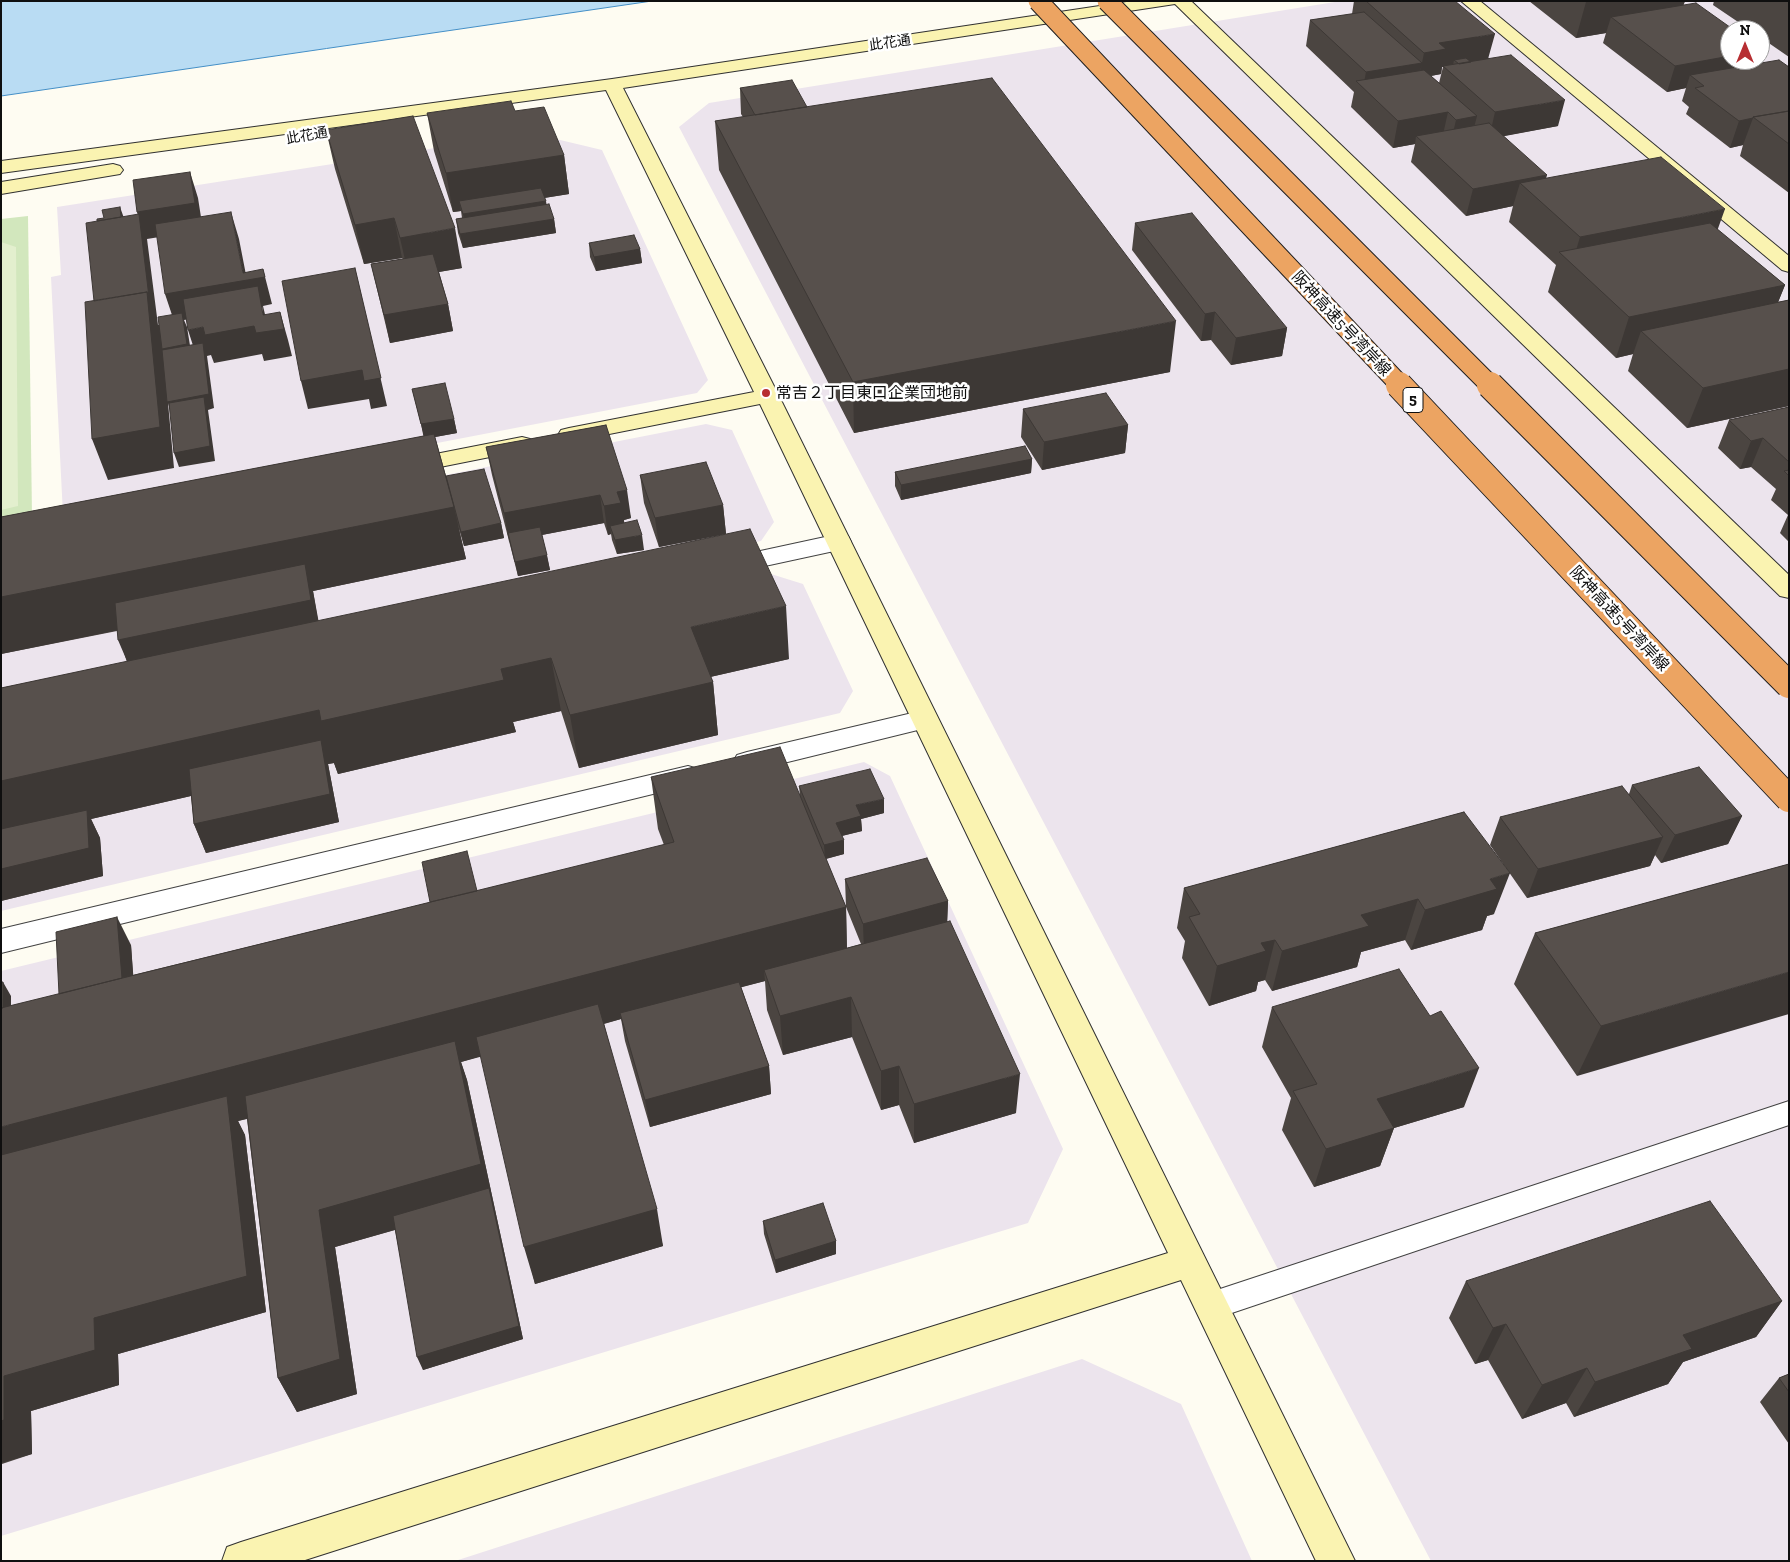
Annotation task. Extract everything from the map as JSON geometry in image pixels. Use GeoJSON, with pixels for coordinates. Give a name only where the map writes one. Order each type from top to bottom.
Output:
{"type":"FeatureCollection","features":[{"type":"Feature","properties":{"kind":"highway","name":"阪神高速5号湾岸線"},"geometry":{"type":"LineString","coordinates":[[1038,1],[1789,799]]}},
{"type":"Feature","properties":{"kind":"highway"},"geometry":{"type":"LineString","coordinates":[[1107,1],[1789,685]]}},
{"type":"Feature","properties":{"kind":"street","name":"此花通"},"geometry":{"type":"LineString","coordinates":[[1,167],[612,84],[1169,1]]}},
{"type":"Feature","properties":{"kind":"street"},"geometry":{"type":"LineString","coordinates":[[1181,1],[1789,590]]}},
{"type":"Feature","properties":{"kind":"street"},"geometry":{"type":"LineString","coordinates":[[1468,1],[1789,266]]}},
{"type":"Feature","properties":{"kind":"street","name":"此花通"},"geometry":{"type":"LineString","coordinates":[[1,188],[612,84]]}},
{"type":"Feature","properties":{"kind":"street"},"geometry":{"type":"LineString","coordinates":[[612,84],[768,396],[1336,1561]]}},
{"type":"Feature","properties":{"kind":"street"},"geometry":{"type":"LineString","coordinates":[[387,471],[768,396]]}},
{"type":"Feature","properties":{"kind":"street"},"geometry":{"type":"LineString","coordinates":[[703,572],[839,542]]}},
{"type":"Feature","properties":{"kind":"street"},"geometry":{"type":"LineString","coordinates":[[1,941],[925,719]]}},
{"type":"Feature","properties":{"kind":"street"},"geometry":{"type":"LineString","coordinates":[[241,1561],[1190,1262]]}},
{"type":"Feature","properties":{"kind":"lane"},"geometry":{"type":"LineString","coordinates":[[1211,1306],[1789,1113]]}},
{"type":"Feature","properties":{"kind":"shaded area"},"geometry":{"type":"Polygon","coordinates":[[[1341,1],[1789,1],[1789,1561],[1431,1561],[679,127],[709,103],[1341,1]]]}},
{"type":"Feature","properties":{"kind":"shaded area"},"geometry":{"type":"Polygon","coordinates":[[[531,133],[602,150],[708,380],[697,393],[63,515],[51,277],[61,275],[57,207],[531,133]]]}},
{"type":"Feature","properties":{"kind":"shaded area"},"geometry":{"type":"Polygon","coordinates":[[[706,424],[732,430],[774,522],[761,541],[1,702],[1,562],[706,424]]]}},
{"type":"Feature","properties":{"kind":"shaded area"},"geometry":{"type":"Polygon","coordinates":[[[771,574],[803,584],[853,691],[840,713],[1,911],[1,742],[771,574]]]}},
{"type":"Feature","properties":{"kind":"shaded area"},"geometry":{"type":"Polygon","coordinates":[[[864,762],[890,776],[1063,1149],[1028,1223],[1,1536],[1,971],[864,762]]]}},
{"type":"Feature","properties":{"kind":"shaded area"},"geometry":{"type":"Polygon","coordinates":[[[1082,1359],[1181,1404],[1252,1561],[455,1561],[1082,1359]]]}},
{"type":"Feature","properties":{"kind":"green space"},"geometry":{"type":"Polygon","coordinates":[[[28,216],[32,517],[1,523],[1,219],[28,216]]]}},
{"type":"Feature","properties":{"kind":"green space"},"geometry":{"type":"Polygon","coordinates":[[[1,242],[16,247],[18,506],[1,510],[1,242]]]}},
{"type":"Feature","properties":{"kind":"water"},"geometry":{"type":"Polygon","coordinates":[[[1,1],[652,1],[1,96],[1,1]]]}},
{"type":"Feature","properties":{"kind":"building"},"geometry":{"type":"Polygon","coordinates":[[[1366,1],[1455,1],[1495,34],[1439,43],[1446,49],[1424,53],[1366,1]]]}},
{"type":"Feature","properties":{"kind":"building"},"geometry":{"type":"Polygon","coordinates":[[[1696,3],[1720,20],[1720,58],[1675,66],[1611,17],[1696,3]]]}},
{"type":"Feature","properties":{"kind":"building"},"geometry":{"type":"Polygon","coordinates":[[[1364,12],[1422,63],[1366,72],[1310,20],[1364,12]]]}},
{"type":"Feature","properties":{"kind":"building"},"geometry":{"type":"Polygon","coordinates":[[[1511,55],[1565,100],[1495,112],[1443,66],[1511,55]]]}},
{"type":"Feature","properties":{"kind":"building"},"geometry":{"type":"Polygon","coordinates":[[[1466,58],[1471,62],[1459,64],[1454,60],[1466,58]]]}},
{"type":"Feature","properties":{"kind":"building"},"geometry":{"type":"Polygon","coordinates":[[[1779,60],[1789,67],[1789,111],[1739,121],[1695,88],[1704,86],[1690,75],[1720,70],[1770,70],[1770,62],[1779,60]]]}},
{"type":"Feature","properties":{"kind":"building"},"geometry":{"type":"Polygon","coordinates":[[[1424,70],[1477,116],[1456,120],[1448,112],[1398,121],[1356,81],[1424,70]]]}},
{"type":"Feature","properties":{"kind":"building"},"geometry":{"type":"Polygon","coordinates":[[[992,78],[1176,321],[853,382],[715,121],[992,78]]]}},
{"type":"Feature","properties":{"kind":"building"},"geometry":{"type":"Polygon","coordinates":[[[792,80],[807,107],[755,115],[740,88],[792,80]]]}},
{"type":"Feature","properties":{"kind":"building"},"geometry":{"type":"Polygon","coordinates":[[[511,101],[515,111],[544,107],[564,155],[446,173],[427,113],[511,101]]]}},
{"type":"Feature","properties":{"kind":"building"},"geometry":{"type":"Polygon","coordinates":[[[1789,111],[1789,144],[1753,117],[1789,111]]]}},
{"type":"Feature","properties":{"kind":"building"},"geometry":{"type":"Polygon","coordinates":[[[413,116],[455,228],[400,238],[394,218],[355,225],[326,130],[413,116]]]}},
{"type":"Feature","properties":{"kind":"building"},"geometry":{"type":"Polygon","coordinates":[[[1489,123],[1547,175],[1473,189],[1416,136],[1489,123]]]}},
{"type":"Feature","properties":{"kind":"building"},"geometry":{"type":"Polygon","coordinates":[[[1661,157],[1725,209],[1580,237],[1520,183],[1661,157]]]}},
{"type":"Feature","properties":{"kind":"building"},"geometry":{"type":"Polygon","coordinates":[[[190,172],[195,203],[137,212],[133,180],[190,172]]]}},
{"type":"Feature","properties":{"kind":"building"},"geometry":{"type":"Polygon","coordinates":[[[541,188],[546,201],[463,214],[459,201],[541,188]]]}},
{"type":"Feature","properties":{"kind":"building"},"geometry":{"type":"Polygon","coordinates":[[[549,204],[554,219],[460,234],[456,219],[549,204]]]}},
{"type":"Feature","properties":{"kind":"building"},"geometry":{"type":"Polygon","coordinates":[[[120,207],[121,217],[97,221],[97,219],[104,218],[102,210],[120,207]]]}},
{"type":"Feature","properties":{"kind":"building"},"geometry":{"type":"Polygon","coordinates":[[[231,212],[243,273],[263,269],[265,277],[165,294],[155,224],[231,212]]]}},
{"type":"Feature","properties":{"kind":"building"},"geometry":{"type":"Polygon","coordinates":[[[1192,213],[1287,328],[1236,338],[1215,312],[1205,314],[1135,223],[1192,213]]]}},
{"type":"Feature","properties":{"kind":"building"},"geometry":{"type":"Polygon","coordinates":[[[139,214],[149,297],[147,292],[94,301],[86,223],[139,214]]]}},
{"type":"Feature","properties":{"kind":"building"},"geometry":{"type":"Polygon","coordinates":[[[1710,223],[1785,285],[1629,317],[1559,252],[1710,223]]]}},
{"type":"Feature","properties":{"kind":"building"},"geometry":{"type":"Polygon","coordinates":[[[634,235],[640,249],[594,257],[589,243],[634,235]]]}},
{"type":"Feature","properties":{"kind":"building"},"geometry":{"type":"Polygon","coordinates":[[[433,254],[448,304],[384,315],[371,264],[433,254]]]}},
{"type":"Feature","properties":{"kind":"building"},"geometry":{"type":"Polygon","coordinates":[[[355,268],[381,378],[364,381],[362,370],[301,381],[282,281],[355,268]]]}},
{"type":"Feature","properties":{"kind":"building"},"geometry":{"type":"Polygon","coordinates":[[[258,286],[263,315],[280,312],[284,329],[256,333],[254,326],[205,335],[203,327],[188,330],[183,299],[258,286]]]}},
{"type":"Feature","properties":{"kind":"building"},"geometry":{"type":"Polygon","coordinates":[[[147,292],[160,427],[92,439],[85,302],[147,292]]]}},
{"type":"Feature","properties":{"kind":"building"},"geometry":{"type":"Polygon","coordinates":[[[1789,300],[1789,369],[1703,388],[1641,331],[1789,300]]]}},
{"type":"Feature","properties":{"kind":"building"},"geometry":{"type":"Polygon","coordinates":[[[182,313],[187,344],[162,349],[158,317],[182,313]]]}},
{"type":"Feature","properties":{"kind":"building"},"geometry":{"type":"Polygon","coordinates":[[[203,343],[209,394],[167,402],[162,350],[203,343]]]}},
{"type":"Feature","properties":{"kind":"building"},"geometry":{"type":"Polygon","coordinates":[[[445,383],[454,419],[421,424],[412,389],[445,383]]]}},
{"type":"Feature","properties":{"kind":"building"},"geometry":{"type":"Polygon","coordinates":[[[1106,393],[1128,425],[1044,442],[1023,409],[1106,393]]]}},
{"type":"Feature","properties":{"kind":"building"},"geometry":{"type":"Polygon","coordinates":[[[204,397],[210,446],[174,453],[169,403],[204,397]]]}},
{"type":"Feature","properties":{"kind":"building"},"geometry":{"type":"Polygon","coordinates":[[[1789,407],[1789,462],[1763,438],[1751,441],[1729,420],[1789,407]]]}},
{"type":"Feature","properties":{"kind":"building"},"geometry":{"type":"Polygon","coordinates":[[[606,425],[627,490],[617,492],[621,503],[604,506],[600,495],[504,513],[486,447],[606,425]]]}},
{"type":"Feature","properties":{"kind":"building"},"geometry":{"type":"Polygon","coordinates":[[[434,434],[454,507],[1,597],[1,517],[434,434]]]}},
{"type":"Feature","properties":{"kind":"building"},"geometry":{"type":"Polygon","coordinates":[[[1025,446],[1032,459],[901,485],[895,472],[1025,446]]]}},
{"type":"Feature","properties":{"kind":"building"},"geometry":{"type":"Polygon","coordinates":[[[706,462],[723,505],[655,518],[640,475],[706,462]]]}},
{"type":"Feature","properties":{"kind":"building"},"geometry":{"type":"Polygon","coordinates":[[[484,469],[501,523],[461,532],[446,476],[484,469]]]}},
{"type":"Feature","properties":{"kind":"building"},"geometry":{"type":"Polygon","coordinates":[[[637,520],[642,535],[615,540],[610,526],[637,520]]]}},
{"type":"Feature","properties":{"kind":"building"},"geometry":{"type":"Polygon","coordinates":[[[540,527],[547,555],[515,562],[508,533],[540,527]]]}},
{"type":"Feature","properties":{"kind":"building"},"geometry":{"type":"Polygon","coordinates":[[[750,529],[786,606],[691,627],[713,682],[570,715],[551,658],[501,669],[504,680],[321,721],[319,710],[1,781],[1,688],[750,529]]]}},
{"type":"Feature","properties":{"kind":"building"},"geometry":{"type":"Polygon","coordinates":[[[305,564],[311,600],[118,640],[115,603],[305,564]]]}},
{"type":"Feature","properties":{"kind":"building"},"geometry":{"type":"Polygon","coordinates":[[[321,740],[330,794],[194,824],[189,769],[321,740]]]}},
{"type":"Feature","properties":{"kind":"building"},"geometry":{"type":"Polygon","coordinates":[[[780,747],[846,907],[1,1127],[1,1008],[674,842],[651,777],[780,747]]]}},
{"type":"Feature","properties":{"kind":"building"},"geometry":{"type":"Polygon","coordinates":[[[1699,767],[1742,816],[1675,835],[1632,785],[1699,767]]]}},
{"type":"Feature","properties":{"kind":"building"},"geometry":{"type":"Polygon","coordinates":[[[870,769],[884,799],[856,805],[861,816],[836,823],[844,840],[824,845],[799,786],[870,769]]]}},
{"type":"Feature","properties":{"kind":"building"},"geometry":{"type":"Polygon","coordinates":[[[1622,786],[1663,837],[1538,869],[1500,817],[1622,786]]]}},
{"type":"Feature","properties":{"kind":"building"},"geometry":{"type":"Polygon","coordinates":[[[87,810],[89,848],[1,869],[1,829],[87,810]]]}},
{"type":"Feature","properties":{"kind":"building"},"geometry":{"type":"Polygon","coordinates":[[[1464,812],[1510,873],[1490,879],[1497,889],[1425,910],[1418,899],[1361,915],[1369,926],[1282,951],[1275,940],[1261,943],[1266,951],[1217,966],[1189,917],[1200,914],[1184,888],[1464,812]]]}},
{"type":"Feature","properties":{"kind":"building"},"geometry":{"type":"Polygon","coordinates":[[[467,851],[477,891],[430,902],[422,862],[467,851]]]}},
{"type":"Feature","properties":{"kind":"building"},"geometry":{"type":"Polygon","coordinates":[[[927,858],[948,901],[863,924],[845,879],[927,858]]]}},
{"type":"Feature","properties":{"kind":"building"},"geometry":{"type":"Polygon","coordinates":[[[1789,864],[1789,972],[1601,1026],[1535,933],[1789,864]]]}},
{"type":"Feature","properties":{"kind":"building"},"geometry":{"type":"Polygon","coordinates":[[[117,917],[122,978],[59,994],[56,932],[117,917]]]}},
{"type":"Feature","properties":{"kind":"building"},"geometry":{"type":"Polygon","coordinates":[[[950,921],[1020,1074],[914,1104],[899,1066],[881,1071],[851,997],[780,1016],[764,970],[950,921]]]}},
{"type":"Feature","properties":{"kind":"building"},"geometry":{"type":"Polygon","coordinates":[[[1399,969],[1430,1016],[1441,1011],[1479,1068],[1377,1099],[1394,1128],[1326,1149],[1293,1091],[1317,1084],[1272,1007],[1399,969]]]}},
{"type":"Feature","properties":{"kind":"building"},"geometry":{"type":"Polygon","coordinates":[[[1,982],[3,982],[3,1008],[1,1008],[1,982]]]}},
{"type":"Feature","properties":{"kind":"building"},"geometry":{"type":"Polygon","coordinates":[[[739,982],[769,1066],[645,1100],[620,1013],[739,982]]]}},
{"type":"Feature","properties":{"kind":"building"},"geometry":{"type":"Polygon","coordinates":[[[598,1004],[657,1209],[524,1247],[476,1037],[598,1004]]]}},
{"type":"Feature","properties":{"kind":"building"},"geometry":{"type":"Polygon","coordinates":[[[455,1041],[481,1164],[319,1210],[340,1359],[278,1378],[245,1096],[455,1041]]]}},
{"type":"Feature","properties":{"kind":"building"},"geometry":{"type":"Polygon","coordinates":[[[227,1096],[247,1276],[94,1318],[95,1350],[4,1376],[4,1420],[1,1421],[1,1155],[227,1096]]]}},
{"type":"Feature","properties":{"kind":"building"},"geometry":{"type":"Polygon","coordinates":[[[489,1188],[519,1326],[417,1357],[393,1216],[489,1188]]]}},
{"type":"Feature","properties":{"kind":"building"},"geometry":{"type":"Polygon","coordinates":[[[1710,1201],[1782,1301],[1683,1335],[1692,1349],[1595,1382],[1587,1368],[1542,1385],[1506,1324],[1493,1328],[1466,1281],[1710,1201]]]}},
{"type":"Feature","properties":{"kind":"building"},"geometry":{"type":"Polygon","coordinates":[[[823,1203],[836,1241],[775,1260],[763,1221],[823,1203]]]}},
{"type":"Feature","properties":{"kind":"building"},"geometry":{"type":"Polygon","coordinates":[[[1789,1374],[1789,1392],[1779,1378],[1789,1374]]]}},
{"type":"Feature","properties":{"kind":"place","name":"常吉２丁目東口企業団地前"},"geometry":{"type":"Point","coordinates":[766,393]}}]}
